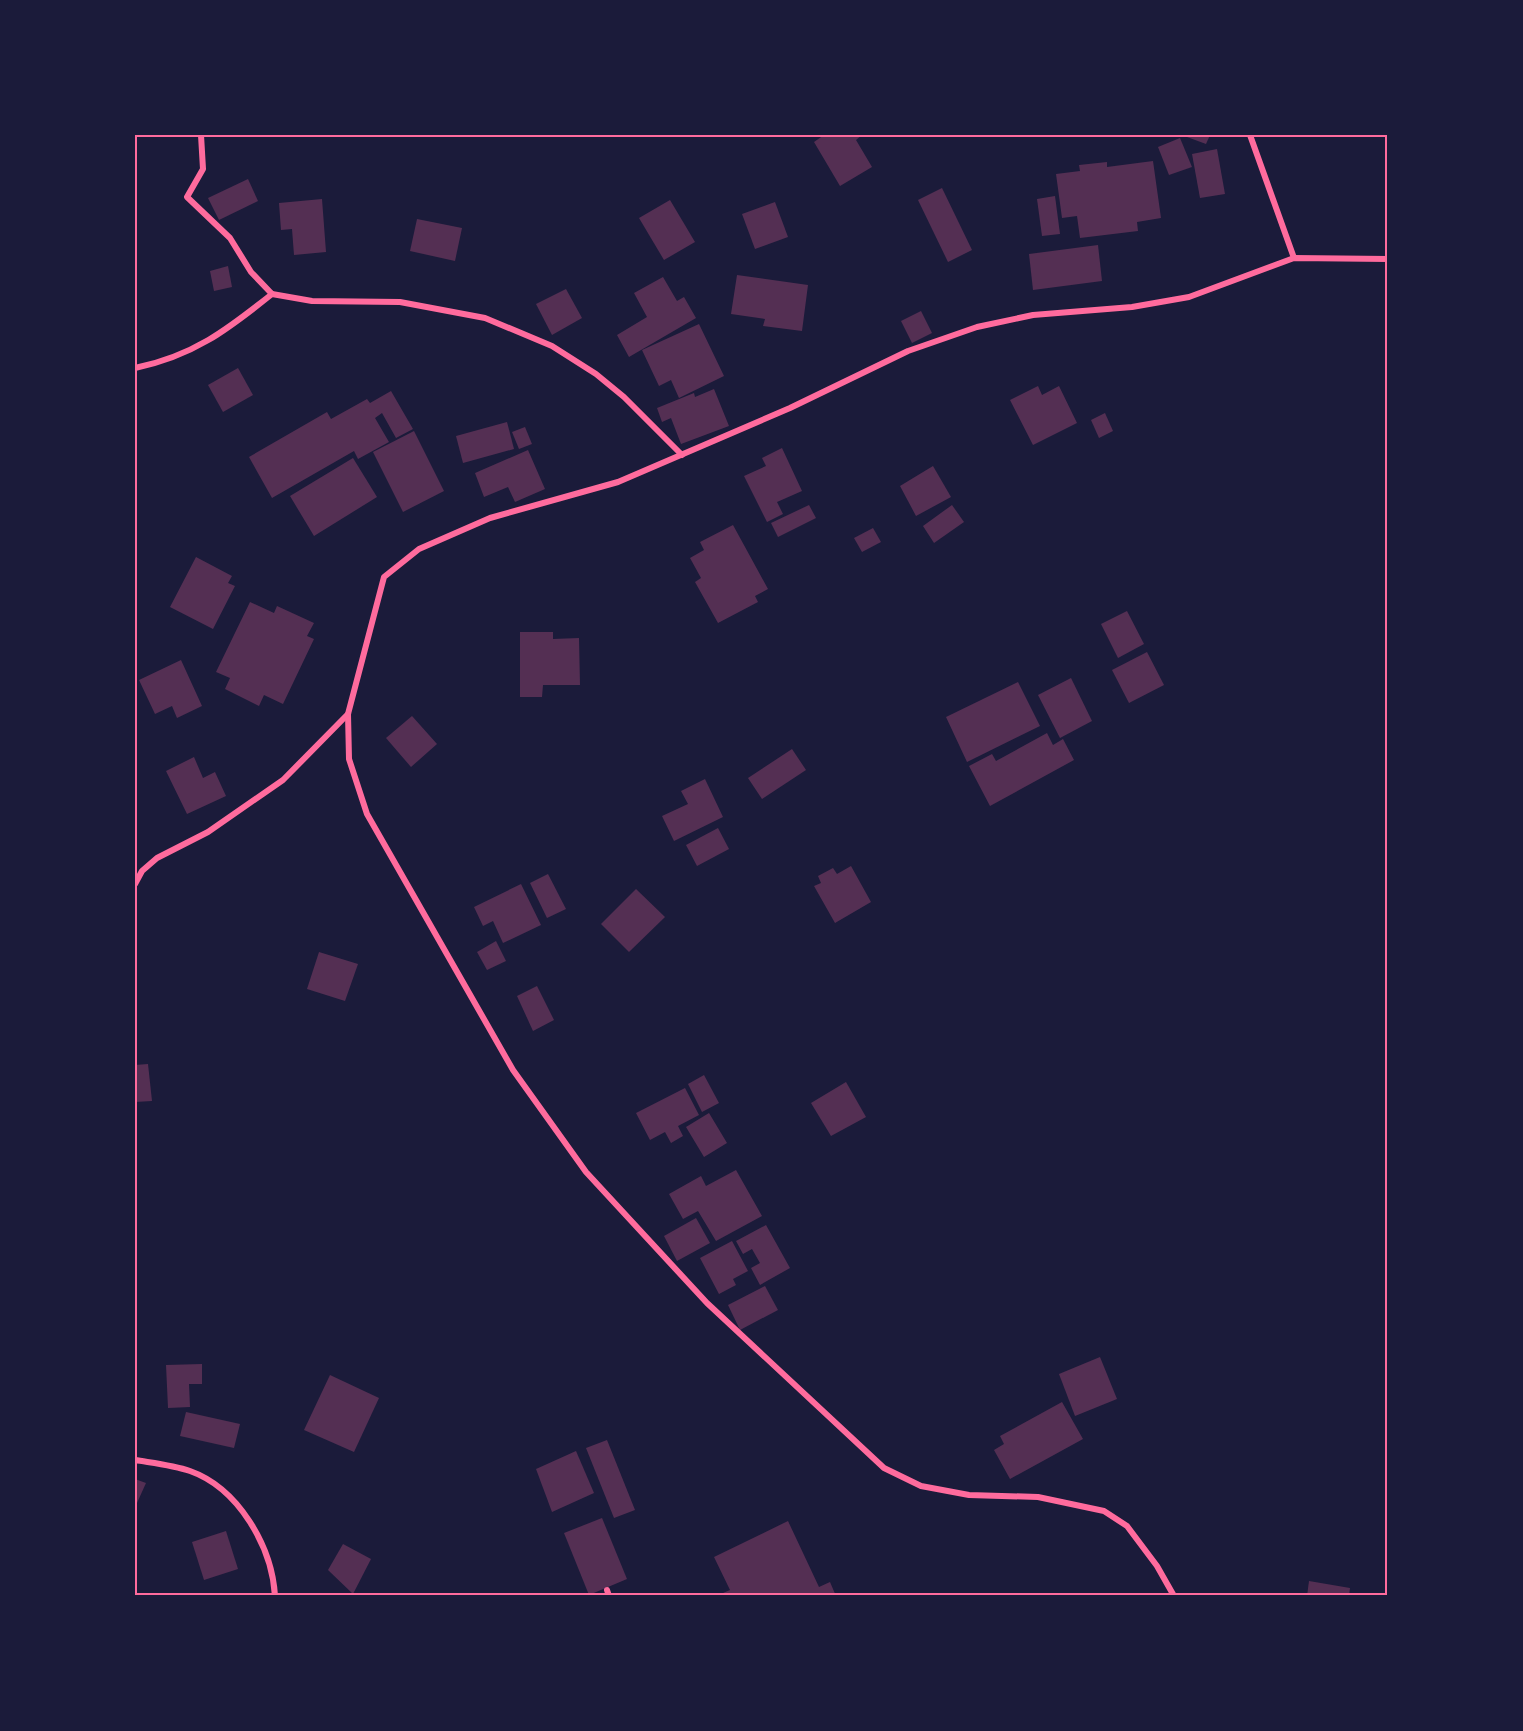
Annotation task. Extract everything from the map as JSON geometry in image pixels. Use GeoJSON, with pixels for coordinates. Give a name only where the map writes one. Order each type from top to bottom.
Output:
{"type":"FeatureCollection","features":[{"type":"Feature","properties":{"kind":"street"},"geometry":{"type":"LineString","coordinates":[[201,135],[203,169],[187,197],[230,238],[252,272],[272,294],[312,301],[400,302],[485,318],[552,346],[596,374],[624,397],[682,455]]}},
{"type":"Feature","properties":{"kind":"street"},"geometry":{"type":"LineString","coordinates":[[1251,135],[1294,258]]}},
{"type":"Feature","properties":{"kind":"street"},"geometry":{"type":"LineString","coordinates":[[1174,1596],[1156,1566],[1126,1526],[1104,1511],[1038,1497],[969,1495],[931,1488],[884,1468],[707,1303],[586,1172],[513,1070],[367,814],[349,759],[348,714],[384,577],[419,549],[489,518],[618,482],[790,408],[908,351],[977,327],[1033,315],[1132,307],[1189,297],[1294,258],[1388,259]]}},
{"type":"Feature","properties":{"kind":"street"},"geometry":{"type":"LineString","coordinates":[[135,368],[186,354],[222,334],[272,294]]}},
{"type":"Feature","properties":{"kind":"street"},"geometry":{"type":"LineString","coordinates":[[135,884],[142,871],[157,858],[208,832],[283,780],[348,714]]}},
{"type":"Feature","properties":{"kind":"street"},"geometry":{"type":"LineString","coordinates":[[135,1460],[191,1472],[226,1491],[256,1532],[274,1581],[275,1596]]}},
{"type":"Feature","properties":{"kind":"building"},"geometry":{"type":"Polygon","coordinates":[[[824,135],[862,135],[856,140],[872,167],[840,186],[814,142],[824,135]]]}},
{"type":"Feature","properties":{"kind":"building"},"geometry":{"type":"Polygon","coordinates":[[[1187,135],[1210,135],[1206,144],[1187,137],[1187,135]]]}},
{"type":"Feature","properties":{"kind":"building"},"geometry":{"type":"Polygon","coordinates":[[[1180,138],[1192,167],[1169,175],[1158,147],[1180,138]]]}},
{"type":"Feature","properties":{"kind":"building"},"geometry":{"type":"Polygon","coordinates":[[[1217,149],[1225,194],[1200,198],[1192,154],[1217,149]]]}},
{"type":"Feature","properties":{"kind":"building"},"geometry":{"type":"Polygon","coordinates":[[[1153,161],[1161,218],[1137,222],[1138,231],[1080,238],[1077,216],[1062,218],[1056,174],[1080,171],[1079,165],[1107,162],[1107,167],[1153,161]]]}},
{"type":"Feature","properties":{"kind":"building"},"geometry":{"type":"Polygon","coordinates":[[[248,179],[258,201],[219,220],[208,198],[248,179]]]}},
{"type":"Feature","properties":{"kind":"building"},"geometry":{"type":"Polygon","coordinates":[[[942,188],[972,250],[948,262],[918,200],[942,188]]]}},
{"type":"Feature","properties":{"kind":"building"},"geometry":{"type":"Polygon","coordinates":[[[1055,196],[1060,234],[1042,236],[1037,199],[1055,196]]]}},
{"type":"Feature","properties":{"kind":"building"},"geometry":{"type":"Polygon","coordinates":[[[322,199],[326,252],[294,255],[292,229],[281,230],[279,203],[322,199]]]}},
{"type":"Feature","properties":{"kind":"building"},"geometry":{"type":"Polygon","coordinates":[[[670,200],[695,242],[664,260],[639,218],[670,200]]]}},
{"type":"Feature","properties":{"kind":"building"},"geometry":{"type":"Polygon","coordinates":[[[775,202],[788,237],[755,249],[742,214],[775,202]]]}},
{"type":"Feature","properties":{"kind":"building"},"geometry":{"type":"Polygon","coordinates":[[[417,219],[462,228],[455,261],[410,251],[417,219]]]}},
{"type":"Feature","properties":{"kind":"building"},"geometry":{"type":"Polygon","coordinates":[[[1098,245],[1102,281],[1033,290],[1029,254],[1098,245]]]}},
{"type":"Feature","properties":{"kind":"building"},"geometry":{"type":"Polygon","coordinates":[[[228,266],[232,287],[214,291],[210,271],[228,266]]]}},
{"type":"Feature","properties":{"kind":"building"},"geometry":{"type":"Polygon","coordinates":[[[737,275],[808,285],[802,331],[763,326],[765,319],[731,314],[737,275]]]}},
{"type":"Feature","properties":{"kind":"building"},"geometry":{"type":"Polygon","coordinates":[[[663,277],[677,301],[684,297],[696,318],[629,357],[617,335],[647,317],[634,293],[663,277]]]}},
{"type":"Feature","properties":{"kind":"building"},"geometry":{"type":"Polygon","coordinates":[[[566,289],[582,318],[552,335],[536,304],[566,289]]]}},
{"type":"Feature","properties":{"kind":"building"},"geometry":{"type":"Polygon","coordinates":[[[921,311],[932,333],[912,343],[901,321],[921,311]]]}},
{"type":"Feature","properties":{"kind":"building"},"geometry":{"type":"Polygon","coordinates":[[[699,324],[724,376],[679,398],[671,380],[659,386],[642,350],[699,324]]]}},
{"type":"Feature","properties":{"kind":"building"},"geometry":{"type":"Polygon","coordinates":[[[238,368],[253,395],[223,412],[208,385],[238,368]]]}},
{"type":"Feature","properties":{"kind":"building"},"geometry":{"type":"Polygon","coordinates":[[[1038,386],[1042,395],[1059,386],[1077,423],[1033,445],[1010,400],[1038,386]]]}},
{"type":"Feature","properties":{"kind":"building"},"geometry":{"type":"Polygon","coordinates":[[[714,389],[729,426],[681,444],[671,418],[662,422],[657,408],[694,393],[695,397],[714,389]]]}},
{"type":"Feature","properties":{"kind":"building"},"geometry":{"type":"Polygon","coordinates":[[[391,391],[413,429],[396,438],[382,413],[375,418],[389,442],[358,459],[354,451],[272,498],[249,457],[327,412],[331,419],[367,399],[370,403],[391,391]]]}},
{"type":"Feature","properties":{"kind":"building"},"geometry":{"type":"Polygon","coordinates":[[[1105,413],[1113,431],[1099,438],[1091,420],[1105,413]]]}},
{"type":"Feature","properties":{"kind":"building"},"geometry":{"type":"Polygon","coordinates":[[[507,422],[514,449],[463,463],[456,436],[507,422]]]}},
{"type":"Feature","properties":{"kind":"building"},"geometry":{"type":"Polygon","coordinates":[[[525,427],[532,444],[519,449],[512,432],[525,427]]]}},
{"type":"Feature","properties":{"kind":"building"},"geometry":{"type":"Polygon","coordinates":[[[414,431],[444,491],[403,512],[373,452],[414,431]]]}},
{"type":"Feature","properties":{"kind":"building"},"geometry":{"type":"Polygon","coordinates":[[[782,448],[802,491],[777,502],[783,514],[767,522],[744,476],[766,466],[762,458],[782,448]]]}},
{"type":"Feature","properties":{"kind":"building"},"geometry":{"type":"Polygon","coordinates":[[[528,450],[545,489],[515,502],[508,487],[484,497],[475,473],[528,450]]]}},
{"type":"Feature","properties":{"kind":"building"},"geometry":{"type":"Polygon","coordinates":[[[353,458],[377,497],[314,536],[290,496],[353,458]]]}},
{"type":"Feature","properties":{"kind":"building"},"geometry":{"type":"Polygon","coordinates":[[[933,466],[951,497],[916,516],[900,486],[933,466]]]}},
{"type":"Feature","properties":{"kind":"building"},"geometry":{"type":"Polygon","coordinates":[[[809,505],[816,518],[778,537],[771,523],[809,505]]]}},
{"type":"Feature","properties":{"kind":"building"},"geometry":{"type":"Polygon","coordinates":[[[952,505],[964,522],[934,543],[923,526],[952,505]]]}},
{"type":"Feature","properties":{"kind":"building"},"geometry":{"type":"Polygon","coordinates":[[[733,525],[768,589],[755,596],[758,602],[718,623],[695,582],[701,578],[690,558],[704,550],[700,542],[733,525]]]}},
{"type":"Feature","properties":{"kind":"building"},"geometry":{"type":"Polygon","coordinates":[[[873,528],[881,542],[862,552],[854,538],[873,528]]]}},
{"type":"Feature","properties":{"kind":"building"},"geometry":{"type":"Polygon","coordinates":[[[196,557],[232,576],[228,583],[235,586],[213,629],[170,607],[196,557]]]}},
{"type":"Feature","properties":{"kind":"building"},"geometry":{"type":"Polygon","coordinates":[[[250,602],[274,613],[277,606],[314,623],[307,636],[314,639],[283,704],[264,695],[259,706],[225,689],[230,678],[216,672],[250,602]]]}},
{"type":"Feature","properties":{"kind":"building"},"geometry":{"type":"Polygon","coordinates":[[[1127,611],[1144,644],[1118,658],[1101,624],[1127,611]]]}},
{"type":"Feature","properties":{"kind":"building"},"geometry":{"type":"Polygon","coordinates":[[[520,632],[553,632],[553,639],[579,638],[580,685],[543,685],[542,697],[520,697],[520,632]]]}},
{"type":"Feature","properties":{"kind":"building"},"geometry":{"type":"Polygon","coordinates":[[[1147,652],[1164,685],[1129,703],[1112,670],[1147,652]]]}},
{"type":"Feature","properties":{"kind":"building"},"geometry":{"type":"Polygon","coordinates":[[[181,660],[202,706],[177,718],[172,706],[155,714],[139,680],[181,660]]]}},
{"type":"Feature","properties":{"kind":"building"},"geometry":{"type":"Polygon","coordinates":[[[1071,678],[1092,721],[1060,738],[1038,695],[1071,678]]]}},
{"type":"Feature","properties":{"kind":"building"},"geometry":{"type":"Polygon","coordinates":[[[1018,682],[1040,726],[967,762],[946,717],[1018,682]]]}},
{"type":"Feature","properties":{"kind":"building"},"geometry":{"type":"Polygon","coordinates":[[[412,716],[437,744],[411,767],[386,738],[412,716]]]}},
{"type":"Feature","properties":{"kind":"building"},"geometry":{"type":"Polygon","coordinates":[[[1047,733],[1053,745],[1063,739],[1074,760],[990,806],[969,766],[992,754],[996,761],[1047,733]]]}},
{"type":"Feature","properties":{"kind":"building"},"geometry":{"type":"Polygon","coordinates":[[[792,749],[806,770],[762,799],[748,778],[792,749]]]}},
{"type":"Feature","properties":{"kind":"building"},"geometry":{"type":"Polygon","coordinates":[[[194,757],[203,778],[215,772],[226,796],[187,814],[166,771],[194,757]]]}},
{"type":"Feature","properties":{"kind":"building"},"geometry":{"type":"Polygon","coordinates":[[[705,779],[723,817],[674,841],[662,816],[688,804],[681,791],[705,779]]]}},
{"type":"Feature","properties":{"kind":"building"},"geometry":{"type":"Polygon","coordinates":[[[718,828],[729,849],[697,866],[686,845],[718,828]]]}},
{"type":"Feature","properties":{"kind":"building"},"geometry":{"type":"Polygon","coordinates":[[[851,866],[871,902],[835,923],[814,886],[821,883],[818,876],[833,868],[837,874],[851,866]]]}},
{"type":"Feature","properties":{"kind":"building"},"geometry":{"type":"Polygon","coordinates":[[[548,874],[566,909],[547,918],[530,883],[548,874]]]}},
{"type":"Feature","properties":{"kind":"building"},"geometry":{"type":"Polygon","coordinates":[[[521,884],[541,925],[503,943],[493,921],[483,926],[474,907],[521,884]]]}},
{"type":"Feature","properties":{"kind":"building"},"geometry":{"type":"Polygon","coordinates":[[[636,889],[665,917],[629,952],[601,924],[636,889]]]}},
{"type":"Feature","properties":{"kind":"building"},"geometry":{"type":"Polygon","coordinates":[[[496,941],[506,961],[487,970],[477,952],[496,941]]]}},
{"type":"Feature","properties":{"kind":"building"},"geometry":{"type":"Polygon","coordinates":[[[319,952],[358,964],[345,1001],[307,989],[319,952]]]}},
{"type":"Feature","properties":{"kind":"building"},"geometry":{"type":"Polygon","coordinates":[[[537,986],[554,1020],[533,1031],[517,996],[537,986]]]}},
{"type":"Feature","properties":{"kind":"building"},"geometry":{"type":"Polygon","coordinates":[[[148,1064],[152,1101],[135,1102],[135,1065],[148,1064]]]}},
{"type":"Feature","properties":{"kind":"building"},"geometry":{"type":"Polygon","coordinates":[[[704,1075],[719,1103],[702,1112],[688,1084],[704,1075]]]}},
{"type":"Feature","properties":{"kind":"building"},"geometry":{"type":"Polygon","coordinates":[[[846,1082],[866,1117],[831,1136],[811,1103],[846,1082]]]}},
{"type":"Feature","properties":{"kind":"building"},"geometry":{"type":"Polygon","coordinates":[[[685,1088],[699,1115],[678,1126],[683,1136],[671,1143],[665,1132],[650,1140],[636,1113],[685,1088]]]}},
{"type":"Feature","properties":{"kind":"building"},"geometry":{"type":"Polygon","coordinates":[[[709,1113],[727,1143],[704,1157],[686,1127],[709,1113]]]}},
{"type":"Feature","properties":{"kind":"building"},"geometry":{"type":"Polygon","coordinates":[[[736,1170],[762,1216],[716,1241],[698,1211],[683,1219],[669,1194],[701,1176],[706,1186],[736,1170]]]}},
{"type":"Feature","properties":{"kind":"building"},"geometry":{"type":"Polygon","coordinates":[[[696,1218],[710,1243],[677,1261],[664,1236],[696,1218]]]}},
{"type":"Feature","properties":{"kind":"building"},"geometry":{"type":"Polygon","coordinates":[[[766,1225],[790,1268],[760,1285],[751,1268],[760,1263],[752,1249],[743,1254],[736,1241],[766,1225]]]}},
{"type":"Feature","properties":{"kind":"building"},"geometry":{"type":"Polygon","coordinates":[[[732,1241],[748,1271],[733,1279],[736,1285],[719,1294],[700,1258],[732,1241]]]}},
{"type":"Feature","properties":{"kind":"building"},"geometry":{"type":"Polygon","coordinates":[[[765,1286],[778,1310],[740,1330],[728,1305],[765,1286]]]}},
{"type":"Feature","properties":{"kind":"building"},"geometry":{"type":"Polygon","coordinates":[[[1100,1357],[1117,1399],[1075,1416],[1059,1374],[1100,1357]]]}},
{"type":"Feature","properties":{"kind":"building"},"geometry":{"type":"Polygon","coordinates":[[[202,1364],[202,1384],[189,1384],[190,1407],[168,1408],[166,1365],[202,1364]]]}},
{"type":"Feature","properties":{"kind":"building"},"geometry":{"type":"Polygon","coordinates":[[[330,1375],[379,1398],[354,1452],[304,1430],[330,1375]]]}},
{"type":"Feature","properties":{"kind":"building"},"geometry":{"type":"Polygon","coordinates":[[[1062,1402],[1083,1439],[1010,1479],[994,1450],[1004,1444],[1000,1436],[1062,1402]]]}},
{"type":"Feature","properties":{"kind":"building"},"geometry":{"type":"Polygon","coordinates":[[[186,1412],[240,1424],[234,1448],[180,1436],[186,1412]]]}},
{"type":"Feature","properties":{"kind":"building"},"geometry":{"type":"Polygon","coordinates":[[[607,1440],[635,1510],[614,1518],[586,1448],[607,1440]]]}},
{"type":"Feature","properties":{"kind":"building"},"geometry":{"type":"Polygon","coordinates":[[[576,1451],[594,1493],[552,1512],[536,1469],[576,1451]]]}},
{"type":"Feature","properties":{"kind":"building"},"geometry":{"type":"Polygon","coordinates":[[[135,1479],[146,1483],[137,1503],[135,1502],[135,1479]]]}},
{"type":"Feature","properties":{"kind":"building"},"geometry":{"type":"Polygon","coordinates":[[[602,1518],[627,1579],[589,1595],[564,1533],[602,1518]]]}},
{"type":"Feature","properties":{"kind":"building"},"geometry":{"type":"Polygon","coordinates":[[[788,1521],[819,1587],[830,1582],[836,1596],[716,1596],[730,1590],[714,1557],[788,1521]]]}},
{"type":"Feature","properties":{"kind":"building"},"geometry":{"type":"Polygon","coordinates":[[[226,1531],[238,1569],[204,1580],[192,1542],[226,1531]]]}},
{"type":"Feature","properties":{"kind":"building"},"geometry":{"type":"Polygon","coordinates":[[[343,1544],[371,1559],[353,1594],[328,1570],[343,1544]]]}},
{"type":"Feature","properties":{"kind":"building"},"geometry":{"type":"Polygon","coordinates":[[[1309,1581],[1350,1588],[1349,1596],[1307,1596],[1309,1581]]]}}]}
